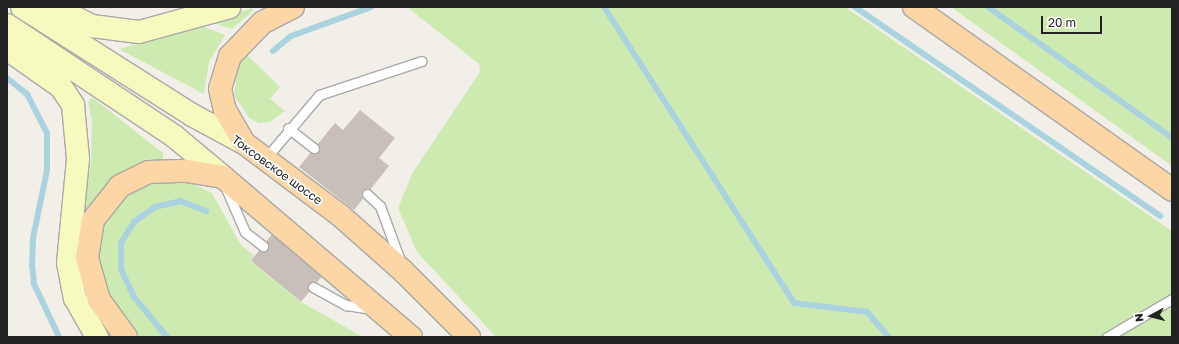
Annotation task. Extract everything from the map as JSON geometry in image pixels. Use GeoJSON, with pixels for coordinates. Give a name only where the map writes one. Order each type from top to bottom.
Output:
{"type":"FeatureCollection","features":[{"type":"Feature","properties":{"kind":"main road","name":"Токсовское шоссе"},"geometry":{"type":"LineString","coordinates":[[22,7],[192,115],[244,143],[265,158],[341,216],[404,272],[469,337]]}},
{"type":"Feature","properties":{"kind":"main road"},"geometry":{"type":"LineString","coordinates":[[55,7],[92,26],[138,32],[230,7]]}},
{"type":"Feature","properties":{"kind":"main road"},"geometry":{"type":"LineString","coordinates":[[244,143],[225,110],[220,89],[223,71],[241,41],[262,23],[293,7]]}},
{"type":"Feature","properties":{"kind":"main road"},"geometry":{"type":"LineString","coordinates":[[914,7],[1172,190]]}},
{"type":"Feature","properties":{"kind":"main road"},"geometry":{"type":"LineString","coordinates":[[7,24],[174,136],[385,311],[411,337]]}},
{"type":"Feature","properties":{"kind":"main road"},"geometry":{"type":"LineString","coordinates":[[7,49],[61,87],[73,105],[78,159],[68,263],[75,298],[97,337]]}},
{"type":"Feature","properties":{"kind":"main road"},"geometry":{"type":"LineString","coordinates":[[126,337],[97,293],[87,258],[93,220],[120,186],[149,172],[186,171],[223,177]]}},
{"type":"Feature","properties":{"kind":"lane"},"geometry":{"type":"LineString","coordinates":[[265,158],[288,128],[320,95],[422,61]]}},
{"type":"Feature","properties":{"kind":"lane"},"geometry":{"type":"LineString","coordinates":[[288,128],[314,148]]}},
{"type":"Feature","properties":{"kind":"lane"},"geometry":{"type":"LineString","coordinates":[[223,177],[245,232],[263,246]]}},
{"type":"Feature","properties":{"kind":"lane"},"geometry":{"type":"LineString","coordinates":[[367,194],[380,206],[390,227],[404,272]]}},
{"type":"Feature","properties":{"kind":"lane"},"geometry":{"type":"LineString","coordinates":[[313,287],[346,305],[385,311]]}},
{"type":"Feature","properties":{"kind":"lane"},"geometry":{"type":"LineString","coordinates":[[1107,337],[1172,299]]}},
{"type":"Feature","properties":{"kind":"green space"},"geometry":{"type":"Polygon","coordinates":[[[407,7],[845,7],[1172,231],[1172,337],[496,337],[417,252],[398,208],[413,172],[480,72],[479,64],[407,7]]]}},
{"type":"Feature","properties":{"kind":"green space"},"geometry":{"type":"Polygon","coordinates":[[[951,7],[1172,7],[1172,166],[951,7]]]}},
{"type":"Feature","properties":{"kind":"green space"},"geometry":{"type":"Polygon","coordinates":[[[252,8],[253,11],[232,29],[211,22],[252,8]]]}},
{"type":"Feature","properties":{"kind":"green space"},"geometry":{"type":"Polygon","coordinates":[[[202,26],[225,35],[209,62],[204,94],[119,49],[202,26]]]}},
{"type":"Feature","properties":{"kind":"green space"},"geometry":{"type":"Polygon","coordinates":[[[245,53],[280,87],[270,99],[285,111],[270,122],[259,123],[249,118],[234,95],[238,65],[245,53]]]}},
{"type":"Feature","properties":{"kind":"green space"},"geometry":{"type":"Polygon","coordinates":[[[92,97],[163,153],[163,159],[116,178],[91,206],[81,228],[91,162],[92,121],[88,102],[92,97]]]}},
{"type":"Feature","properties":{"kind":"green space"},"geometry":{"type":"Polygon","coordinates":[[[159,182],[191,183],[212,193],[241,245],[254,255],[250,261],[301,302],[363,337],[140,337],[104,287],[97,258],[102,228],[115,207],[137,189],[159,182]]]}},
{"type":"Feature","properties":{"kind":"building"},"geometry":{"type":"Polygon","coordinates":[[[360,110],[395,138],[379,158],[389,166],[354,210],[299,167],[335,123],[343,130],[360,110]]]}},
{"type":"Feature","properties":{"kind":"building"},"geometry":{"type":"Polygon","coordinates":[[[274,232],[325,273],[301,302],[251,261],[274,232]]]}},
{"type":"Feature","properties":{"kind":"waterway"},"geometry":{"type":"LineString","coordinates":[[273,51],[291,36],[371,7]]}},
{"type":"Feature","properties":{"kind":"waterway"},"geometry":{"type":"LineString","coordinates":[[604,7],[794,303],[867,312],[889,337]]}},
{"type":"Feature","properties":{"kind":"waterway"},"geometry":{"type":"LineString","coordinates":[[855,7],[1160,216]]}},
{"type":"Feature","properties":{"kind":"waterway"},"geometry":{"type":"LineString","coordinates":[[988,7],[1172,138]]}},
{"type":"Feature","properties":{"kind":"waterway"},"geometry":{"type":"LineString","coordinates":[[7,78],[27,94],[47,133],[47,170],[33,238],[32,264],[34,284],[59,337]]}},
{"type":"Feature","properties":{"kind":"waterway"},"geometry":{"type":"LineString","coordinates":[[167,337],[134,297],[121,269],[121,243],[135,221],[155,207],[180,201],[206,211]]}}]}
